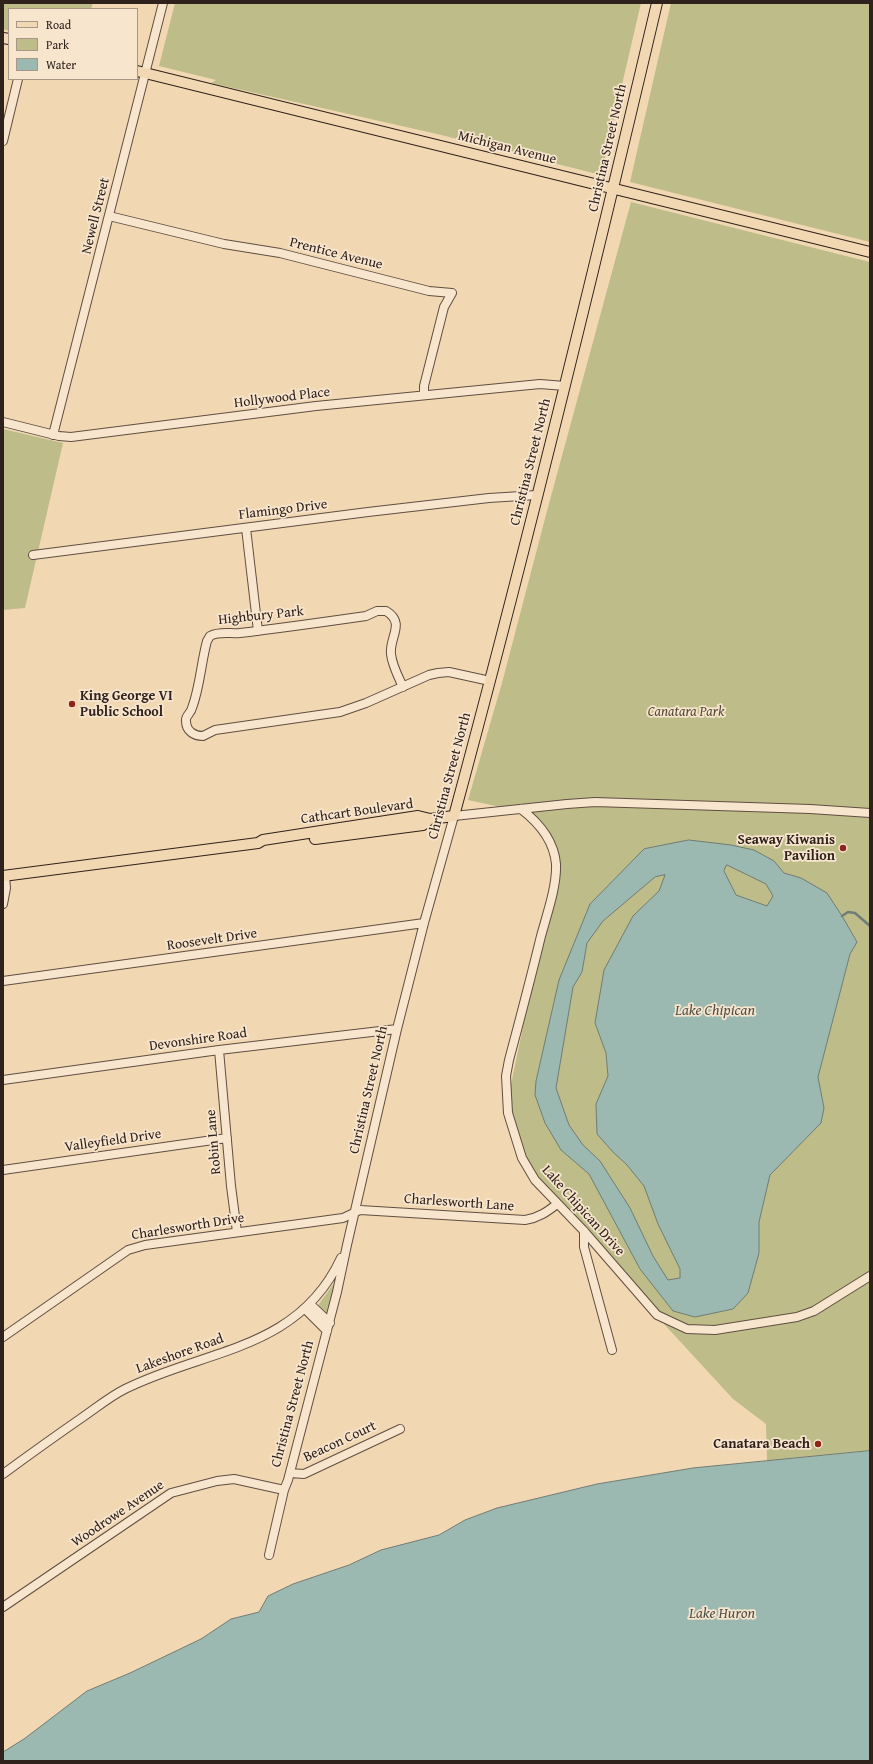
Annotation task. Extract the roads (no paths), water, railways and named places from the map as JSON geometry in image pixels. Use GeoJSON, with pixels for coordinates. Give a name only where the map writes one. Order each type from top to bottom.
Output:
{"type":"FeatureCollection","features":[{"type":"Feature","properties":{"kind":"main road","name":"Christina Street North"},"geometry":{"type":"LineString","coordinates":[[454,816],[565,386],[657,3]]}},
{"type":"Feature","properties":{"kind":"main road","name":"Michigan Avenue"},"geometry":{"type":"LineString","coordinates":[[141,72],[870,252]]}},
{"type":"Feature","properties":{"kind":"main road","name":"Cathcart Boulevard"},"geometry":{"type":"LineString","coordinates":[[4,876],[258,843],[263,840],[418,816],[430,819],[454,816]]}},
{"type":"Feature","properties":{"kind":"street","name":"Newell Street"},"geometry":{"type":"LineString","coordinates":[[53,434],[109,216],[141,72],[163,3]]}},
{"type":"Feature","properties":{"kind":"street"},"geometry":{"type":"LineString","coordinates":[[3,141],[18,80]]}},
{"type":"Feature","properties":{"kind":"street","name":"Prentice Avenue"},"geometry":{"type":"LineString","coordinates":[[109,216],[224,244],[280,253],[429,291],[452,293],[444,307],[424,386],[424,395]]}},
{"type":"Feature","properties":{"kind":"street","name":"Hollywood Place"},"geometry":{"type":"LineString","coordinates":[[3,422],[53,434],[76,437],[293,409],[424,395],[540,384],[565,386]]}},
{"type":"Feature","properties":{"kind":"street","name":"Flamingo Drive"},"geometry":{"type":"LineString","coordinates":[[33,555],[462,501],[537,495]]}},
{"type":"Feature","properties":{"kind":"street"},"geometry":{"type":"LineString","coordinates":[[246,528],[258,631]]}},
{"type":"Feature","properties":{"kind":"street","name":"Highbury Park"},"geometry":{"type":"LineString","coordinates":[[403,687],[391,654],[391,641],[396,629],[396,624],[392,616],[386,611],[377,611],[366,616],[258,631],[231,634],[217,633],[209,638],[193,707],[186,720],[187,727],[192,733],[203,736],[215,730],[340,712],[366,703],[403,687],[429,675],[438,673],[449,672],[490,681]]}},
{"type":"Feature","properties":{"kind":"street"},"geometry":{"type":"LineString","coordinates":[[454,816],[567,804],[609,802],[660,805],[810,809],[870,813]]}},
{"type":"Feature","properties":{"kind":"street","name":"Lake Chipican Drive"},"geometry":{"type":"LineString","coordinates":[[521,809],[532,817],[543,829],[553,852],[556,864],[553,893],[506,1076],[508,1113],[522,1158],[535,1180],[584,1231],[657,1315],[687,1329],[715,1330],[797,1317],[814,1311],[870,1276]]}},
{"type":"Feature","properties":{"kind":"street","name":"Christina Street North"},"geometry":{"type":"LineString","coordinates":[[270,1555],[284,1490],[290,1473],[330,1323],[397,1029],[454,816]]}},
{"type":"Feature","properties":{"kind":"street"},"geometry":{"type":"LineString","coordinates":[[3,904],[6,888],[4,876]]}},
{"type":"Feature","properties":{"kind":"street","name":"Roosevelt Drive"},"geometry":{"type":"LineString","coordinates":[[3,981],[424,924]]}},
{"type":"Feature","properties":{"kind":"street","name":"Devonshire Road"},"geometry":{"type":"LineString","coordinates":[[3,1080],[219,1050],[397,1029]]}},
{"type":"Feature","properties":{"kind":"street","name":"Robin Lane"},"geometry":{"type":"LineString","coordinates":[[219,1050],[231,1186],[237,1232]]}},
{"type":"Feature","properties":{"kind":"street","name":"Valleyfield Drive"},"geometry":{"type":"LineString","coordinates":[[3,1170],[227,1138]]}},
{"type":"Feature","properties":{"kind":"street","name":"Charlesworth Lane"},"geometry":{"type":"LineString","coordinates":[[354,1213],[364,1210],[525,1220],[544,1213],[557,1204]]}},
{"type":"Feature","properties":{"kind":"street","name":"Charlesworth Drive"},"geometry":{"type":"LineString","coordinates":[[3,1337],[128,1250],[145,1245],[343,1218],[354,1213]]}},
{"type":"Feature","properties":{"kind":"street"},"geometry":{"type":"LineString","coordinates":[[584,1231],[584,1247],[612,1350]]}},
{"type":"Feature","properties":{"kind":"street","name":"Lakeshore Road"},"geometry":{"type":"LineString","coordinates":[[3,1474],[126,1389],[159,1374],[265,1336],[279,1328],[308,1306],[330,1278],[347,1245]]}},
{"type":"Feature","properties":{"kind":"street"},"geometry":{"type":"LineString","coordinates":[[308,1306],[330,1323]]}},
{"type":"Feature","properties":{"kind":"street"},"geometry":{"type":"LineString","coordinates":[[308,1306],[327,1331]]}},
{"type":"Feature","properties":{"kind":"street","name":"Beacon Court"},"geometry":{"type":"LineString","coordinates":[[290,1473],[304,1474],[400,1429]]}},
{"type":"Feature","properties":{"kind":"street","name":"Woodrowe Avenue"},"geometry":{"type":"LineString","coordinates":[[3,1607],[171,1493],[234,1479],[284,1490]]}},
{"type":"Feature","properties":{"kind":"water","name":"Lake Chipican"},"geometry":{"type":"Polygon","coordinates":[[[689,840],[731,845],[754,850],[774,861],[784,873],[801,878],[827,893],[857,942],[850,954],[818,1077],[824,1108],[821,1123],[770,1175],[759,1222],[759,1253],[748,1293],[733,1309],[695,1317],[673,1311],[640,1269],[589,1174],[561,1150],[545,1123],[535,1095],[536,1081],[559,980],[590,904],[644,849],[689,840]],[[727,865],[724,871],[736,895],[767,906],[773,896],[766,884],[727,865]],[[665,875],[655,877],[603,921],[587,943],[582,972],[573,987],[556,1088],[569,1125],[583,1145],[600,1161],[630,1208],[653,1256],[668,1280],[680,1278],[680,1269],[658,1224],[644,1186],[627,1165],[597,1134],[596,1104],[608,1076],[606,1053],[595,1023],[604,970],[633,916],[659,891],[665,875]]]}},
{"type":"Feature","properties":{"kind":"water","name":"Lake Huron"},"geometry":{"type":"Polygon","coordinates":[[[870,1451],[870,1761],[3,1761],[3,1752],[24,1739],[87,1691],[130,1673],[201,1639],[231,1619],[259,1612],[268,1596],[293,1584],[349,1565],[381,1550],[439,1535],[465,1520],[497,1508],[597,1484],[693,1468],[870,1451]]]}},
{"type":"Feature","properties":{"kind":"waterway"},"geometry":{"type":"LineString","coordinates":[[842,916],[848,912],[855,913],[870,926]]}},
{"type":"Feature","properties":{"kind":"place","name":"King George VI Public School"},"geometry":{"type":"Point","coordinates":[72,704]}},
{"type":"Feature","properties":{"kind":"place","name":"Seaway Kiwanis Pavilion"},"geometry":{"type":"Point","coordinates":[843,848]}},
{"type":"Feature","properties":{"kind":"place","name":"Canatara Beach"},"geometry":{"type":"Point","coordinates":[818,1444]}},
{"type":"Feature","properties":{"kind":"park label","name":"Canatara Park"},"geometry":{"type":"Point","coordinates":[686,712]}}]}
